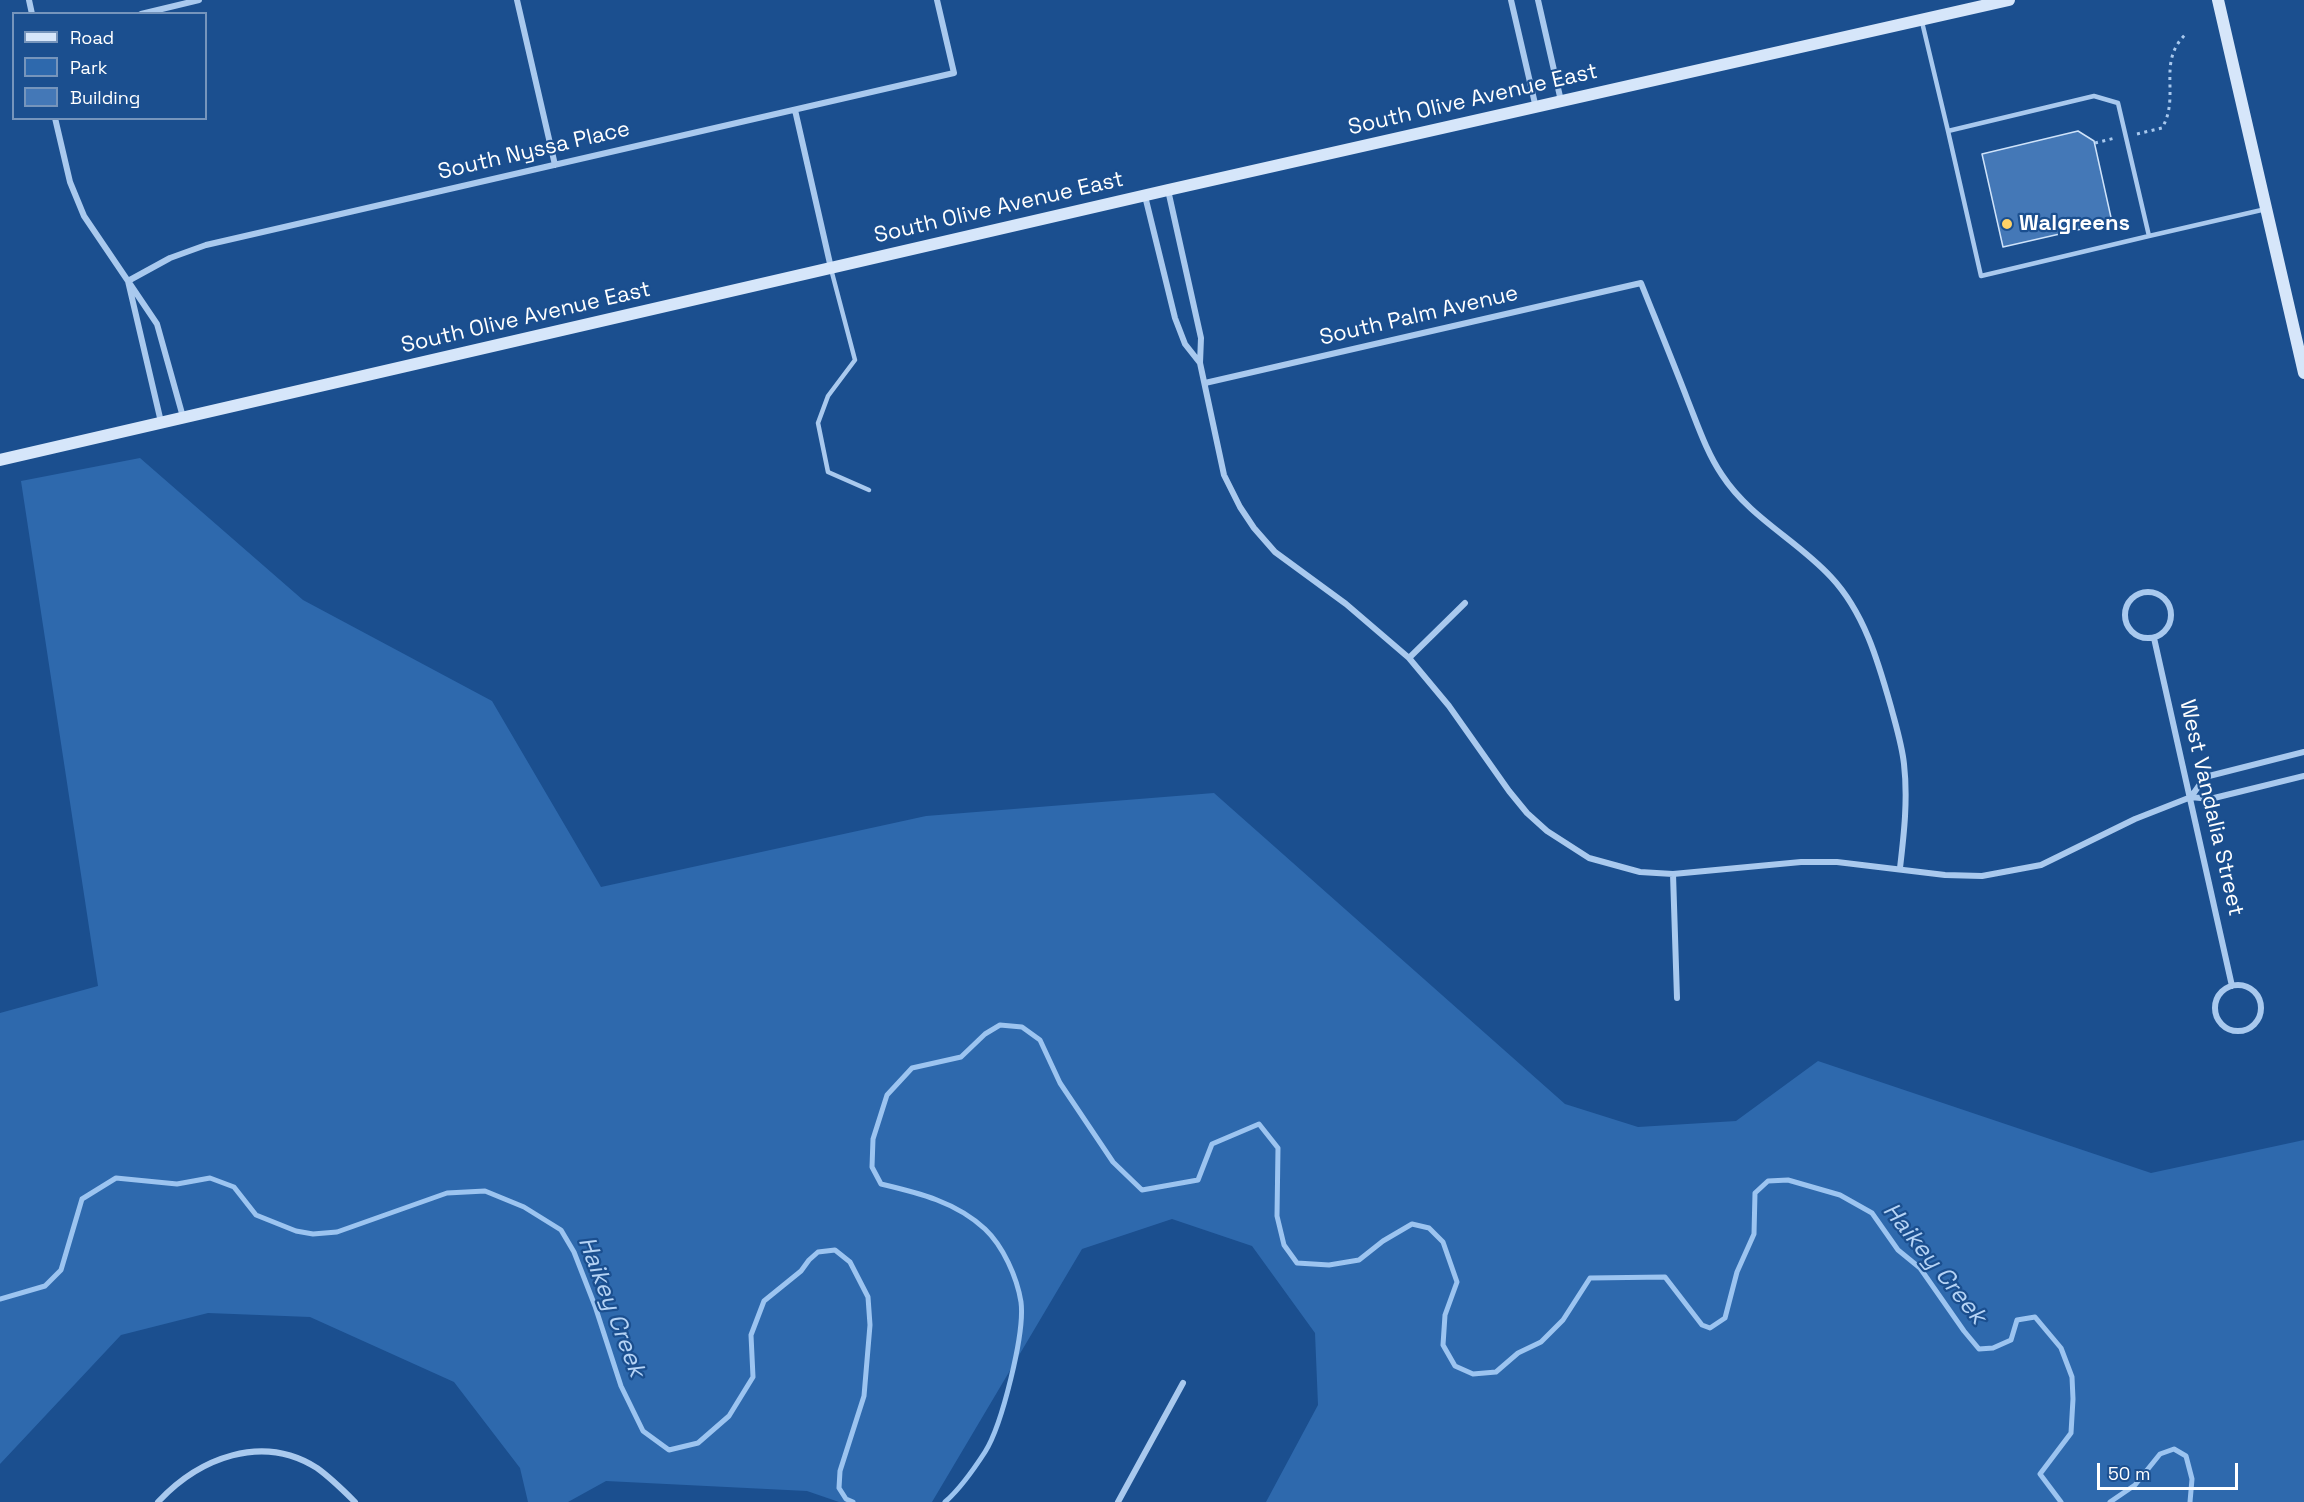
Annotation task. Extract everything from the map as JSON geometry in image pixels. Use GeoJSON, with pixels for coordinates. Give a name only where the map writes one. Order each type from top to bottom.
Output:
{"type":"FeatureCollection","features":[{"type":"Feature","properties":{"kind":"street"},"geometry":{"type":"LineString","coordinates":[[149,12],[199,0]]}},
{"type":"Feature","properties":{"kind":"street"},"geometry":{"type":"LineString","coordinates":[[517,0],[555,165]]}},
{"type":"Feature","properties":{"kind":"street","name":"South Nyssa Place"},"geometry":{"type":"LineString","coordinates":[[128,281],[170,258],[197,247],[954,73],[937,0]]}},
{"type":"Feature","properties":{"kind":"street"},"geometry":{"type":"LineString","coordinates":[[1510,0],[1536,108]]}},
{"type":"Feature","properties":{"kind":"street"},"geometry":{"type":"LineString","coordinates":[[1538,0],[1562,102]]}},
{"type":"Feature","properties":{"kind":"street","name":"South Olive Avenue East"},"geometry":{"type":"LineString","coordinates":[[0,460],[1168,190],[2009,0]]}},
{"type":"Feature","properties":{"kind":"street"},"geometry":{"type":"LineString","coordinates":[[2218,0],[2304,373]]}},
{"type":"Feature","properties":{"kind":"street"},"geometry":{"type":"LineString","coordinates":[[795,110],[831,269]]}},
{"type":"Feature","properties":{"kind":"street"},"geometry":{"type":"LineString","coordinates":[[55,120],[70,182],[84,216],[157,324],[183,418]]}},
{"type":"Feature","properties":{"kind":"street"},"geometry":{"type":"LineString","coordinates":[[1168,190],[1201,338],[1200,363],[1224,475],[1240,507],[1254,528],[1275,552],[1353,610],[1409,658],[1449,706],[1527,813],[1547,831],[1589,858],[1640,872],[1673,873],[1801,862],[1838,862],[1974,876],[2032,868],[2062,856],[2135,819],[2191,797],[2210,799],[2304,777]]}},
{"type":"Feature","properties":{"kind":"street"},"geometry":{"type":"LineString","coordinates":[[1145,196],[1175,318],[1185,344],[1200,363]]}},
{"type":"Feature","properties":{"kind":"street"},"geometry":{"type":"LineString","coordinates":[[128,281],[161,423]]}},
{"type":"Feature","properties":{"kind":"street","name":"South Palm Avenue"},"geometry":{"type":"LineString","coordinates":[[1205,383],[1641,283],[1699,428],[1721,473],[1736,495],[1754,513],[1832,577],[1849,598],[1869,638],[1879,664],[1904,763],[1905,819],[1900,868]]}},
{"type":"Feature","properties":{"kind":"street"},"geometry":{"type":"LineString","coordinates":[[2142,593],[2157,593],[2163,597],[2171,609],[2170,624],[2166,630],[2154,638],[2146,638],[2132,632],[2125,617],[2129,602],[2142,593]]}},
{"type":"Feature","properties":{"kind":"street"},"geometry":{"type":"LineString","coordinates":[[1409,658],[1465,603]]}},
{"type":"Feature","properties":{"kind":"street","name":"West Vandalia Street"},"geometry":{"type":"LineString","coordinates":[[2154,638],[2232,986]]}},
{"type":"Feature","properties":{"kind":"street"},"geometry":{"type":"LineString","coordinates":[[2191,797],[2205,777],[2304,752]]}},
{"type":"Feature","properties":{"kind":"street"},"geometry":{"type":"LineString","coordinates":[[1673,873],[1677,998]]}},
{"type":"Feature","properties":{"kind":"street"},"geometry":{"type":"LineString","coordinates":[[2232,986],[2248,987],[2259,998],[2261,1005],[2259,1020],[2247,1030],[2232,1031],[2219,1022],[2216,1015],[2216,1000],[2225,988],[2232,986]]}},
{"type":"Feature","properties":{"kind":"street"},"geometry":{"type":"LineString","coordinates":[[1118,1502],[1184,1383]]}},
{"type":"Feature","properties":{"kind":"street"},"geometry":{"type":"LineString","coordinates":[[158,1502],[193,1471],[224,1456],[241,1453],[273,1453],[287,1456],[315,1468],[355,1502]]}},
{"type":"Feature","properties":{"kind":"lane"},"geometry":{"type":"LineString","coordinates":[[1922,20],[1981,276],[2266,209]]}},
{"type":"Feature","properties":{"kind":"lane"},"geometry":{"type":"LineString","coordinates":[[1948,131],[2094,96],[2118,104],[2149,236]]}},
{"type":"Feature","properties":{"kind":"lane"},"geometry":{"type":"LineString","coordinates":[[831,269],[855,360],[828,396],[818,423],[828,472],[870,490]]}},
{"type":"Feature","properties":{"kind":"path"},"geometry":{"type":"LineString","coordinates":[[2095,143],[2162,128],[2169,107],[2170,58],[2179,40],[2186,34]]}},
{"type":"Feature","properties":{"kind":"green space"},"geometry":{"type":"Polygon","coordinates":[[[140,458],[303,600],[492,701],[601,887],[926,816],[1214,793],[1565,1104],[1638,1127],[1736,1121],[1818,1061],[2151,1173],[2304,1140],[2304,1502],[1266,1502],[1318,1405],[1315,1333],[1252,1246],[1172,1219],[1082,1249],[932,1502],[839,1502],[807,1491],[606,1481],[568,1502],[528,1502],[520,1468],[454,1382],[310,1317],[208,1313],[121,1335],[0,1464],[0,1013],[98,986],[21,481],[140,458]]]}},
{"type":"Feature","properties":{"kind":"building","name":"Walgreens"},"geometry":{"type":"Polygon","coordinates":[[[2078,131],[2094,141],[2112,222],[2003,247],[1982,154],[2078,131]]]}},
{"type":"Feature","properties":{"kind":"waterway","name":"Haikey Creek"},"geometry":{"type":"LineString","coordinates":[[945,1502],[961,1485],[992,1439],[1005,1401],[1016,1356],[1021,1302],[1008,1262],[998,1244],[985,1229],[949,1205],[923,1195],[881,1184],[872,1167],[873,1139],[887,1095],[912,1068],[961,1057],[985,1034],[1000,1025],[1022,1027],[1040,1040],[1060,1083],[1113,1162],[1142,1190],[1198,1180],[1212,1144],[1259,1124],[1278,1148],[1277,1216],[1284,1245],[1297,1263],[1329,1265],[1359,1260],[1383,1241],[1412,1224],[1429,1228],[1443,1242],[1457,1282],[1445,1315],[1443,1345],[1455,1366],[1473,1374],[1496,1372],[1518,1353],[1541,1342],[1563,1320],[1590,1278],[1665,1277],[1702,1325],[1710,1328],[1725,1318],[1737,1272],[1754,1234],[1755,1193],[1768,1181],[1788,1180],[1840,1195],[1872,1213],[1898,1250],[1920,1268],[1979,1349],[1993,1348],[2011,1340],[2017,1320],[2035,1317],[2061,1348],[2072,1377],[2071,1433],[2040,1474],[2061,1502]]}},
{"type":"Feature","properties":{"kind":"waterway","name":"Haikey Creek"},"geometry":{"type":"LineString","coordinates":[[0,1299],[45,1286],[61,1270],[82,1199],[116,1178],[177,1184],[210,1178],[234,1187],[256,1215],[296,1231],[313,1234],[337,1232],[447,1193],[485,1191],[524,1207],[561,1230],[574,1252],[595,1306],[621,1386],[643,1431],[669,1450],[698,1443],[729,1416],[753,1377],[751,1335],[764,1301],[801,1271],[818,1252],[835,1250],[850,1262],[868,1297],[870,1325],[864,1396],[840,1471],[839,1488],[846,1499],[853,1502]]}},
{"type":"Feature","properties":{"kind":"waterway","name":"Haikey Creek"},"geometry":{"type":"LineString","coordinates":[[2110,1502],[2135,1485],[2160,1454],[2174,1449],[2186,1456],[2192,1479],[2190,1502]]}},
{"type":"Feature","properties":{"kind":"place","name":"Walgreens"},"geometry":{"type":"Point","coordinates":[2007,224]}}]}
